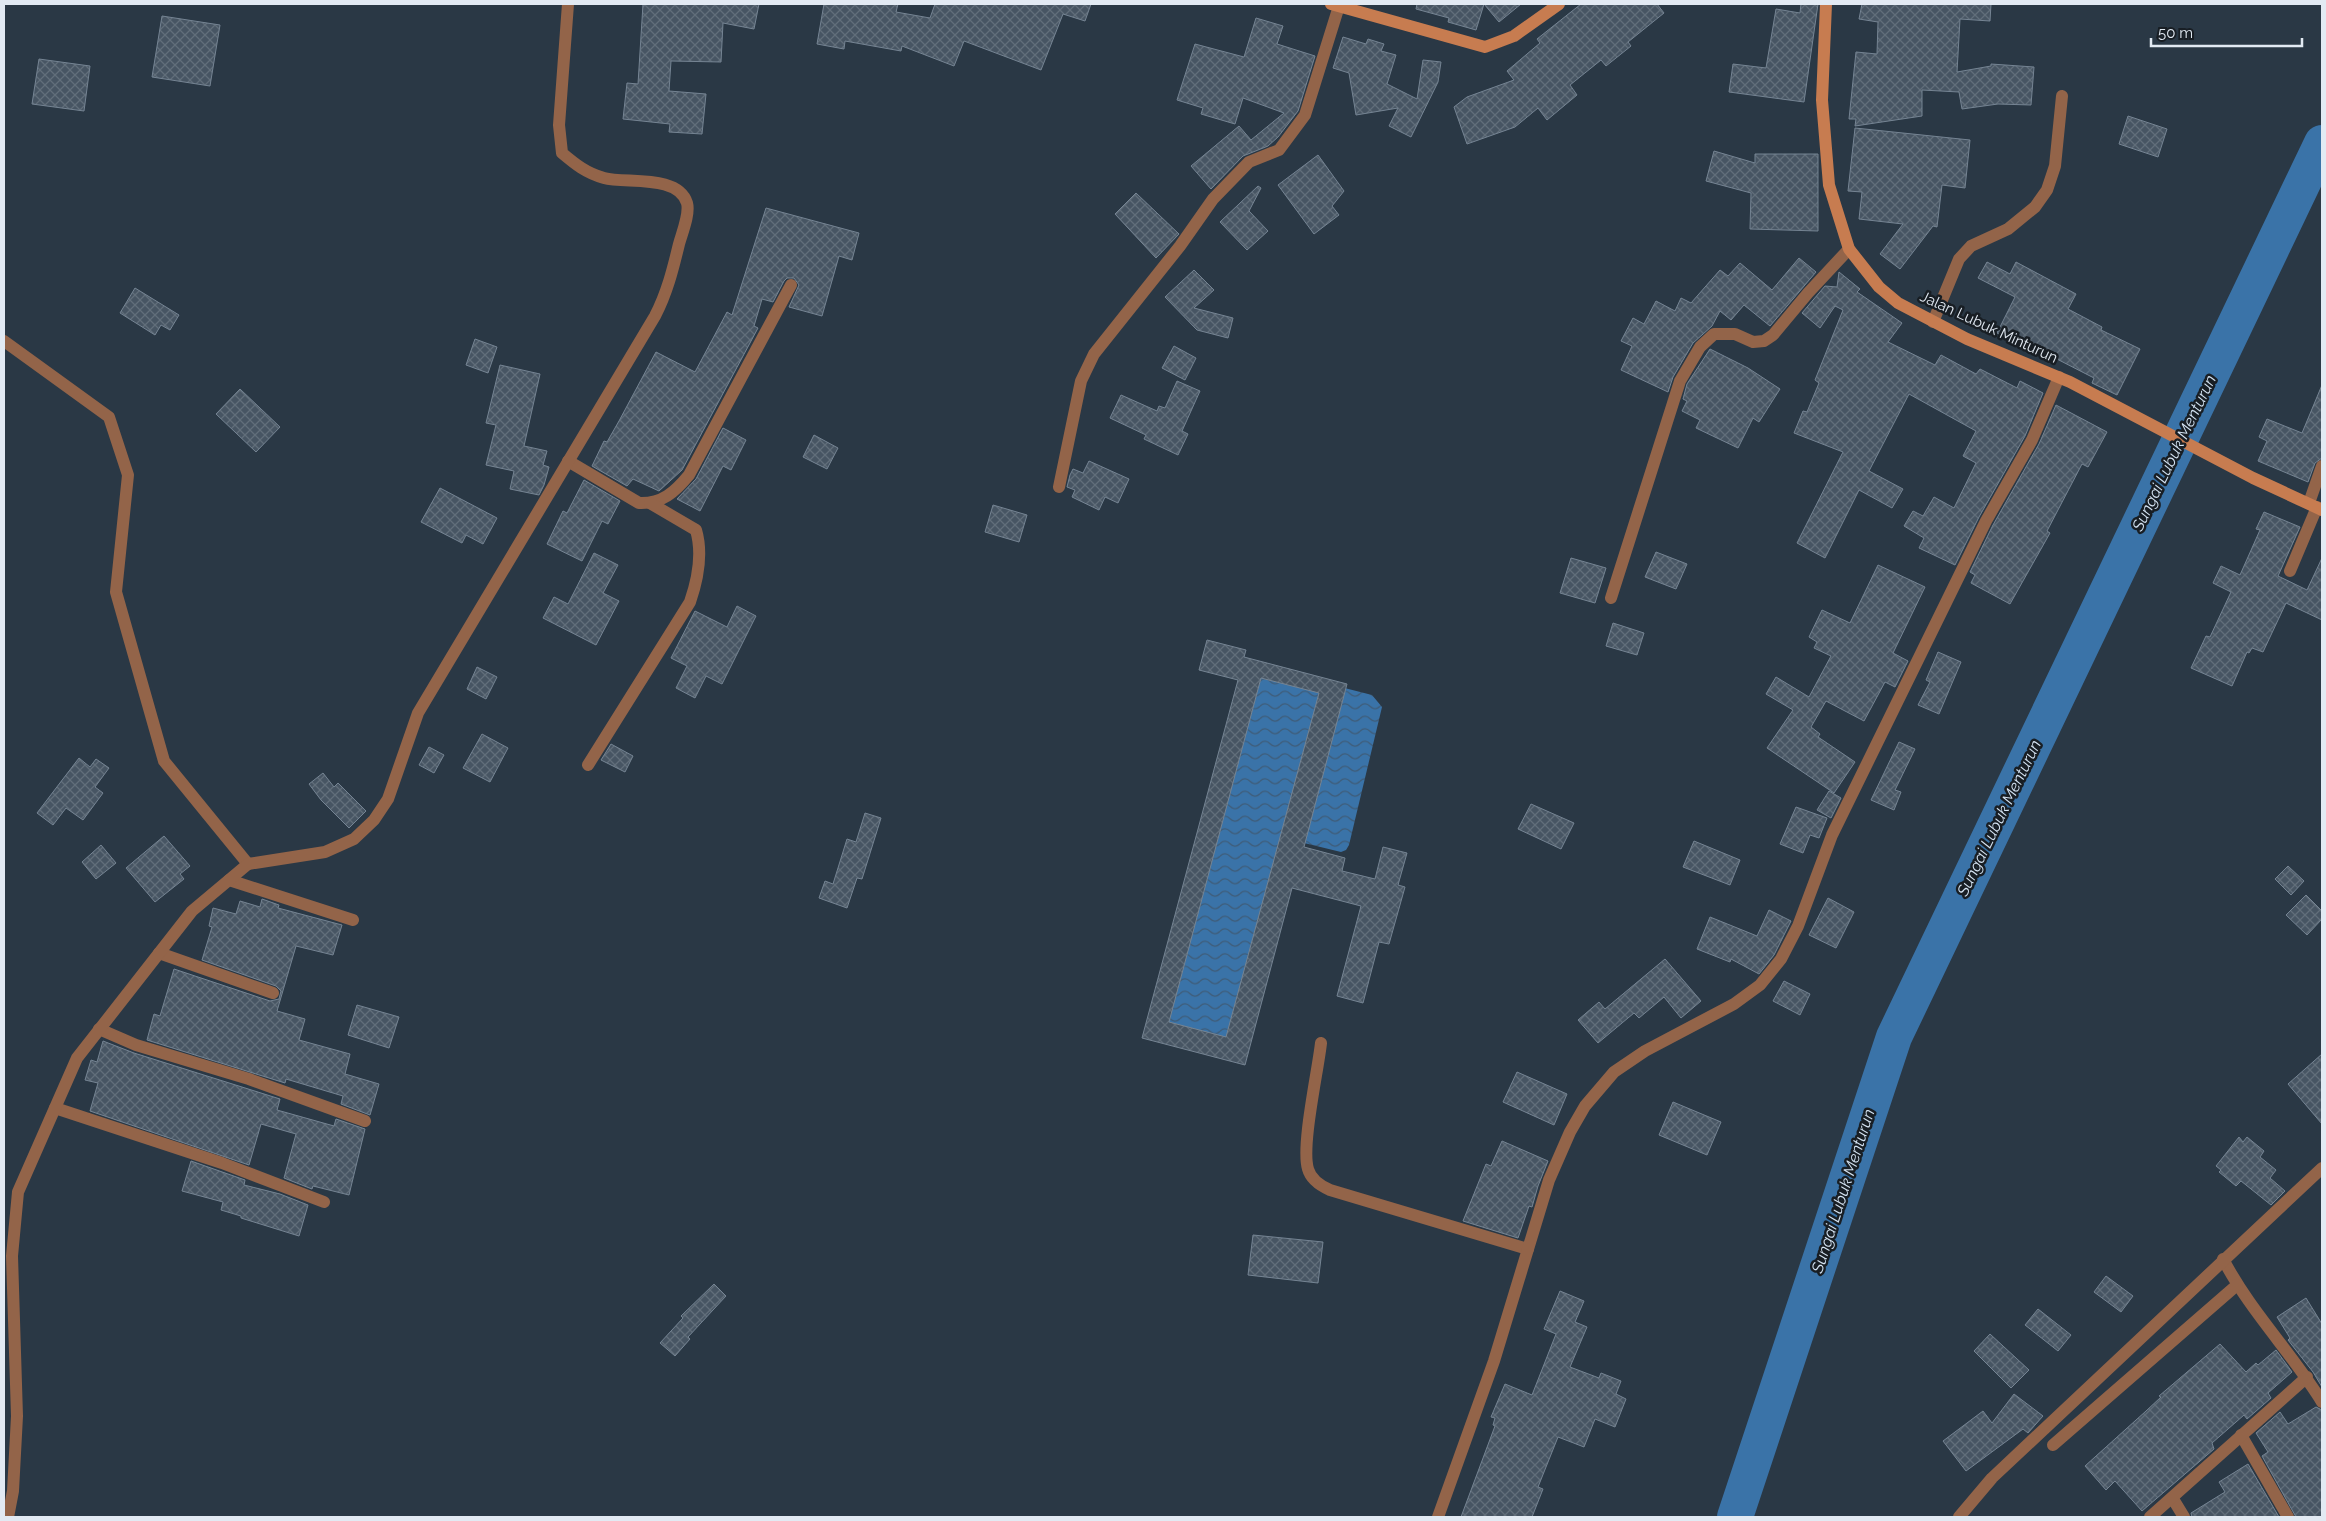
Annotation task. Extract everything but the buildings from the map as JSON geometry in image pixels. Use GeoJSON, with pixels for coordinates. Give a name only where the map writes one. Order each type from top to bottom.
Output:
{"type":"FeatureCollection","features":[{"type":"Feature","properties":{"kind":"street"},"geometry":{"type":"LineString","coordinates":[[8,1517],[13,1491],[17,1416],[12,1256],[18,1192],[77,1058],[192,911],[248,864],[325,852],[354,838],[374,820],[388,799],[418,713],[655,316],[665,296],[685,224],[687,203],[678,190],[664,184],[606,179],[584,171],[562,153],[559,125],[568,4]]}},
{"type":"Feature","properties":{"kind":"street"},"geometry":{"type":"LineString","coordinates":[[1059,487],[1081,381],[1094,354],[1180,246],[1213,199],[1249,162],[1278,150],[1305,115],[1335,5],[1485,47],[1514,36],[1559,4]]}},
{"type":"Feature","properties":{"kind":"street","name":"Jalan Lubuk Minturun"},"geometry":{"type":"LineString","coordinates":[[1826,4],[1822,100],[1829,186],[1849,250],[1879,287],[1898,303],[1933,322],[2078,386],[2239,470],[2316,507]]}},
{"type":"Feature","properties":{"kind":"street"},"geometry":{"type":"LineString","coordinates":[[1933,322],[1959,259],[1971,246],[2008,228],[2035,206],[2047,190],[2054,166],[2062,96]]}},
{"type":"Feature","properties":{"kind":"street"},"geometry":{"type":"LineString","coordinates":[[1611,598],[1680,381],[1700,347],[1714,334],[1736,334],[1753,342],[1764,341],[1773,335],[1808,293],[1849,250]]}},
{"type":"Feature","properties":{"kind":"street"},"geometry":{"type":"LineString","coordinates":[[568,461],[639,503],[650,503],[664,498],[677,490],[689,475],[791,285]]}},
{"type":"Feature","properties":{"kind":"street"},"geometry":{"type":"LineString","coordinates":[[4,341],[109,417],[128,475],[116,592],[164,761],[248,864]]}},
{"type":"Feature","properties":{"kind":"street"},"geometry":{"type":"LineString","coordinates":[[1438,1517],[1494,1361],[1549,1180],[1570,1132],[1585,1106],[1614,1072],[1645,1051],[1734,1004],[1760,985],[1781,959],[1798,926],[1832,835],[1986,521],[2032,440],[2059,378]]}},
{"type":"Feature","properties":{"kind":"street"},"geometry":{"type":"LineString","coordinates":[[2290,571],[2316,507],[2322,466]]}},
{"type":"Feature","properties":{"kind":"street"},"geometry":{"type":"LineString","coordinates":[[588,765],[690,602],[696,583],[700,553],[696,530],[650,503]]}},
{"type":"Feature","properties":{"kind":"street"},"geometry":{"type":"LineString","coordinates":[[229,880],[353,920]]}},
{"type":"Feature","properties":{"kind":"street"},"geometry":{"type":"LineString","coordinates":[[158,953],[273,993]]}},
{"type":"Feature","properties":{"kind":"street"},"geometry":{"type":"LineString","coordinates":[[99,1029],[136,1045],[249,1079],[365,1121]]}},
{"type":"Feature","properties":{"kind":"street"},"geometry":{"type":"LineString","coordinates":[[1321,1043],[1305,1150],[1308,1170],[1313,1179],[1330,1190],[1528,1249]]}},
{"type":"Feature","properties":{"kind":"street"},"geometry":{"type":"LineString","coordinates":[[55,1108],[222,1163],[324,1202]]}},
{"type":"Feature","properties":{"kind":"street"},"geometry":{"type":"LineString","coordinates":[[1959,1517],[1992,1478],[2322,1168]]}},
{"type":"Feature","properties":{"kind":"street"},"geometry":{"type":"LineString","coordinates":[[2223,1259],[2237,1285],[2307,1377],[2322,1402]]}},
{"type":"Feature","properties":{"kind":"street"},"geometry":{"type":"LineString","coordinates":[[2053,1445],[2237,1285]]}},
{"type":"Feature","properties":{"kind":"street"},"geometry":{"type":"LineString","coordinates":[[2150,1517],[2173,1499],[2241,1435],[2307,1377]]}},
{"type":"Feature","properties":{"kind":"street"},"geometry":{"type":"LineString","coordinates":[[2241,1435],[2288,1517]]}},
{"type":"Feature","properties":{"kind":"street"},"geometry":{"type":"LineString","coordinates":[[2173,1499],[2184,1517]]}},
{"type":"Feature","properties":{"kind":"water"},"geometry":{"type":"Polygon","coordinates":[[[1270,669],[1372,695],[1382,707],[1349,845],[1346,850],[1341,852],[1300,842],[1228,1043],[1165,1025],[1254,681],[1270,669]]]}},
{"type":"Feature","properties":{"kind":"waterway","name":"Sungai Lubuk Menturun"},"geometry":{"type":"LineString","coordinates":[[1735,1517],[1894,1037],[2322,143]]}}]}
